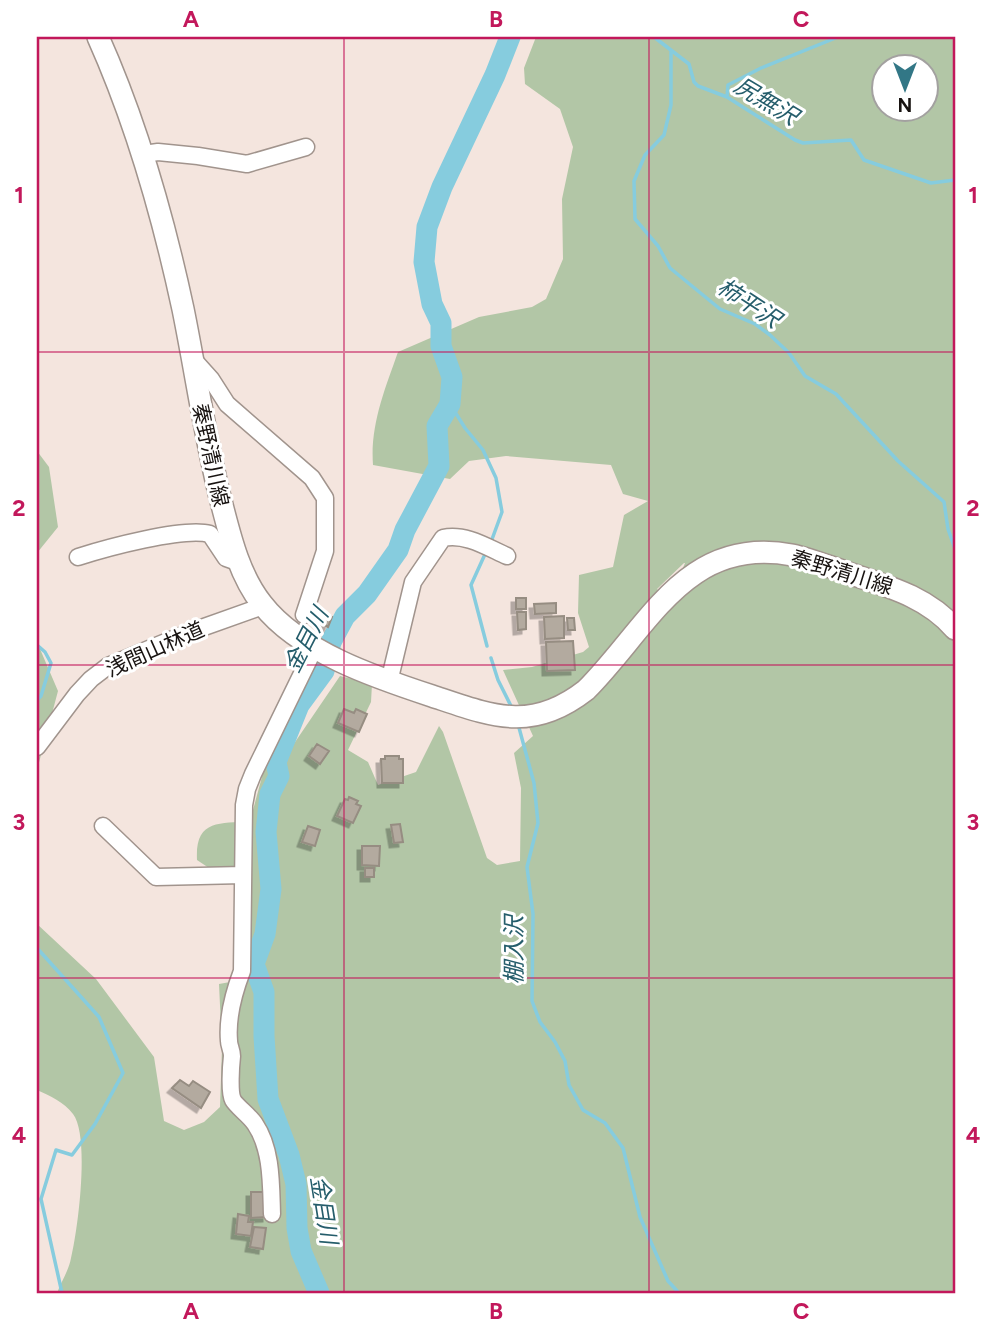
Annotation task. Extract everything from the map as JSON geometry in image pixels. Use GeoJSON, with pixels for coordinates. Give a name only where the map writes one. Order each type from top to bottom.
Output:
{"type":"FeatureCollection","features":[{"type":"Feature","properties":{"kind":"main road","name":"秦野清川線"},"geometry":{"type":"LineString","coordinates":[[98,37],[144,153],[167,243],[208,450],[229,535],[240,564],[263,606],[296,634],[344,663],[389,682],[479,712],[518,717],[555,710],[586,690],[676,587],[693,572],[729,556],[748,553],[793,555],[900,590],[943,615],[955,629]]}},
{"type":"Feature","properties":{"kind":"street"},"geometry":{"type":"LineString","coordinates":[[144,153],[198,156],[247,164],[306,147]]}},
{"type":"Feature","properties":{"kind":"street"},"geometry":{"type":"LineString","coordinates":[[191,357],[211,379],[228,404],[312,478],[325,498],[325,551],[304,615]]}},
{"type":"Feature","properties":{"kind":"street"},"geometry":{"type":"LineString","coordinates":[[78,557],[123,544],[196,532],[210,534],[226,558],[240,564]]}},
{"type":"Feature","properties":{"kind":"street"},"geometry":{"type":"LineString","coordinates":[[389,682],[413,582],[443,538],[453,536],[472,540],[507,556]]}},
{"type":"Feature","properties":{"kind":"street","name":"浅間山林道"},"geometry":{"type":"LineString","coordinates":[[37,747],[84,687],[108,666],[190,632],[263,606]]}},
{"type":"Feature","properties":{"kind":"street"},"geometry":{"type":"LineString","coordinates":[[272,1214],[270,1177],[261,1133],[233,1100],[232,1053],[229,1043],[234,995],[242,971],[247,789],[318,649]]}},
{"type":"Feature","properties":{"kind":"street"},"geometry":{"type":"LineString","coordinates":[[103,826],[156,877],[243,875]]}},
{"type":"Feature","properties":{"kind":"green space"},"geometry":{"type":"Polygon","coordinates":[[[536,37],[955,37],[955,1293],[57,1293],[70,1262],[77,1227],[81,1142],[73,1114],[52,1097],[37,1090],[37,924],[96,979],[154,1057],[164,1121],[184,1130],[204,1122],[220,1107],[222,1048],[219,984],[241,980],[242,890],[197,860],[200,837],[211,826],[250,821],[266,762],[291,748],[340,676],[372,684],[371,702],[348,750],[368,762],[378,785],[416,772],[439,726],[487,858],[497,865],[520,861],[521,788],[514,753],[533,736],[503,670],[532,667],[583,652],[589,647],[578,613],[579,575],[613,567],[624,515],[648,501],[623,494],[611,465],[506,456],[469,461],[450,479],[373,465],[373,450],[379,407],[398,352],[479,317],[532,307],[546,299],[563,259],[562,199],[573,147],[560,109],[525,84],[524,68],[536,37]],[[685,563],[657,589],[669,601],[685,563]]]}},
{"type":"Feature","properties":{"kind":"green space"},"geometry":{"type":"Polygon","coordinates":[[[37,451],[49,467],[58,527],[37,553],[37,451]]]}},
{"type":"Feature","properties":{"kind":"green space"},"geometry":{"type":"Polygon","coordinates":[[[37,642],[58,691],[37,770],[37,642]]]}},
{"type":"Feature","properties":{"kind":"building"},"geometry":{"type":"Polygon","coordinates":[[[516,598],[526,598],[526,609],[516,609],[516,598]]]}},
{"type":"Feature","properties":{"kind":"building"},"geometry":{"type":"Polygon","coordinates":[[[556,603],[556,613],[535,614],[534,604],[556,603]]]}},
{"type":"Feature","properties":{"kind":"building"},"geometry":{"type":"Polygon","coordinates":[[[322,612],[332,617],[328,627],[317,621],[322,612]]]}},
{"type":"Feature","properties":{"kind":"building"},"geometry":{"type":"Polygon","coordinates":[[[517,612],[526,612],[526,629],[518,630],[517,612]]]}},
{"type":"Feature","properties":{"kind":"building"},"geometry":{"type":"Polygon","coordinates":[[[564,616],[564,638],[545,639],[544,617],[564,616]]]}},
{"type":"Feature","properties":{"kind":"building"},"geometry":{"type":"Polygon","coordinates":[[[567,618],[574,618],[575,630],[568,630],[567,618]]]}},
{"type":"Feature","properties":{"kind":"building"},"geometry":{"type":"Polygon","coordinates":[[[573,641],[575,670],[547,671],[546,642],[573,641]]]}},
{"type":"Feature","properties":{"kind":"building"},"geometry":{"type":"Polygon","coordinates":[[[344,709],[354,713],[356,709],[367,714],[359,732],[338,723],[344,709]]]}},
{"type":"Feature","properties":{"kind":"building"},"geometry":{"type":"Polygon","coordinates":[[[317,744],[329,751],[320,764],[309,756],[317,744]]]}},
{"type":"Feature","properties":{"kind":"building"},"geometry":{"type":"Polygon","coordinates":[[[385,756],[399,756],[399,759],[403,759],[403,783],[382,783],[381,759],[385,759],[385,756]]]}},
{"type":"Feature","properties":{"kind":"building"},"geometry":{"type":"Polygon","coordinates":[[[349,797],[358,801],[356,804],[361,806],[353,823],[337,816],[345,799],[348,800],[349,797]]]}},
{"type":"Feature","properties":{"kind":"building"},"geometry":{"type":"Polygon","coordinates":[[[400,824],[403,842],[394,843],[391,825],[400,824]]]}},
{"type":"Feature","properties":{"kind":"building"},"geometry":{"type":"Polygon","coordinates":[[[308,826],[320,830],[315,846],[302,842],[308,826]]]}},
{"type":"Feature","properties":{"kind":"building"},"geometry":{"type":"Polygon","coordinates":[[[362,846],[380,846],[379,866],[362,865],[362,846]]]}},
{"type":"Feature","properties":{"kind":"building"},"geometry":{"type":"Polygon","coordinates":[[[365,868],[374,868],[374,877],[365,877],[365,868]]]}},
{"type":"Feature","properties":{"kind":"building"},"geometry":{"type":"Polygon","coordinates":[[[180,1080],[189,1086],[193,1081],[210,1092],[201,1108],[172,1088],[180,1080]]]}},
{"type":"Feature","properties":{"kind":"building"},"geometry":{"type":"Polygon","coordinates":[[[251,1192],[267,1192],[267,1217],[251,1218],[251,1192]]]}},
{"type":"Feature","properties":{"kind":"building"},"geometry":{"type":"Polygon","coordinates":[[[238,1214],[249,1216],[248,1222],[253,1222],[251,1236],[236,1234],[238,1214]]]}},
{"type":"Feature","properties":{"kind":"building"},"geometry":{"type":"Polygon","coordinates":[[[254,1227],[266,1228],[263,1249],[250,1247],[254,1227]]]}},
{"type":"Feature","properties":{"kind":"waterway","name":"金目川"},"geometry":{"type":"LineString","coordinates":[[319,1293],[301,1251],[297,1228],[296,1184],[289,1155],[268,1099],[264,992],[254,964],[265,934],[271,889],[266,832],[270,794],[279,776],[276,762],[299,705],[324,671],[331,642],[345,616],[367,594],[398,550],[405,530],[439,466],[437,426],[450,404],[452,377],[441,346],[441,323],[432,304],[424,262],[427,227],[442,187],[510,37]]}},
{"type":"Feature","properties":{"kind":"waterway","name":"尻無沢"},"geometry":{"type":"LineString","coordinates":[[654,37],[689,64],[694,82],[698,86],[727,97],[795,140],[803,143],[851,140],[864,160],[931,183],[955,180]]}},
{"type":"Feature","properties":{"kind":"waterway"},"geometry":{"type":"LineString","coordinates":[[727,97],[728,85],[761,68],[838,37]]}},
{"type":"Feature","properties":{"kind":"waterway","name":"柿平沢"},"geometry":{"type":"LineString","coordinates":[[671,50],[671,105],[664,135],[645,155],[634,181],[635,219],[658,246],[670,268],[720,309],[755,324],[770,335],[789,353],[805,376],[836,394],[898,461],[944,502],[948,529],[955,549]]}},
{"type":"Feature","properties":{"kind":"waterway","name":"棚入沢"},"geometry":{"type":"LineString","coordinates":[[450,404],[483,450],[496,478],[502,512],[491,542]]}},
{"type":"Feature","properties":{"kind":"waterway","name":"棚入沢"},"geometry":{"type":"LineString","coordinates":[[486,552],[471,585],[487,646]]}},
{"type":"Feature","properties":{"kind":"waterway"},"geometry":{"type":"LineString","coordinates":[[37,645],[51,663],[41,696],[37,700]]}},
{"type":"Feature","properties":{"kind":"waterway","name":"棚入沢"},"geometry":{"type":"LineString","coordinates":[[491,658],[498,680],[513,710]]}},
{"type":"Feature","properties":{"kind":"waterway","name":"棚入沢"},"geometry":{"type":"LineString","coordinates":[[518,724],[534,783],[538,823],[527,867],[533,914],[532,1001],[540,1022],[565,1061],[569,1085],[583,1110],[605,1123],[623,1148],[640,1217],[668,1281],[679,1293]]}},
{"type":"Feature","properties":{"kind":"waterway"},"geometry":{"type":"LineString","coordinates":[[37,948],[99,1017],[123,1073],[95,1124],[72,1155],[56,1150],[41,1199],[62,1293]]}}]}
